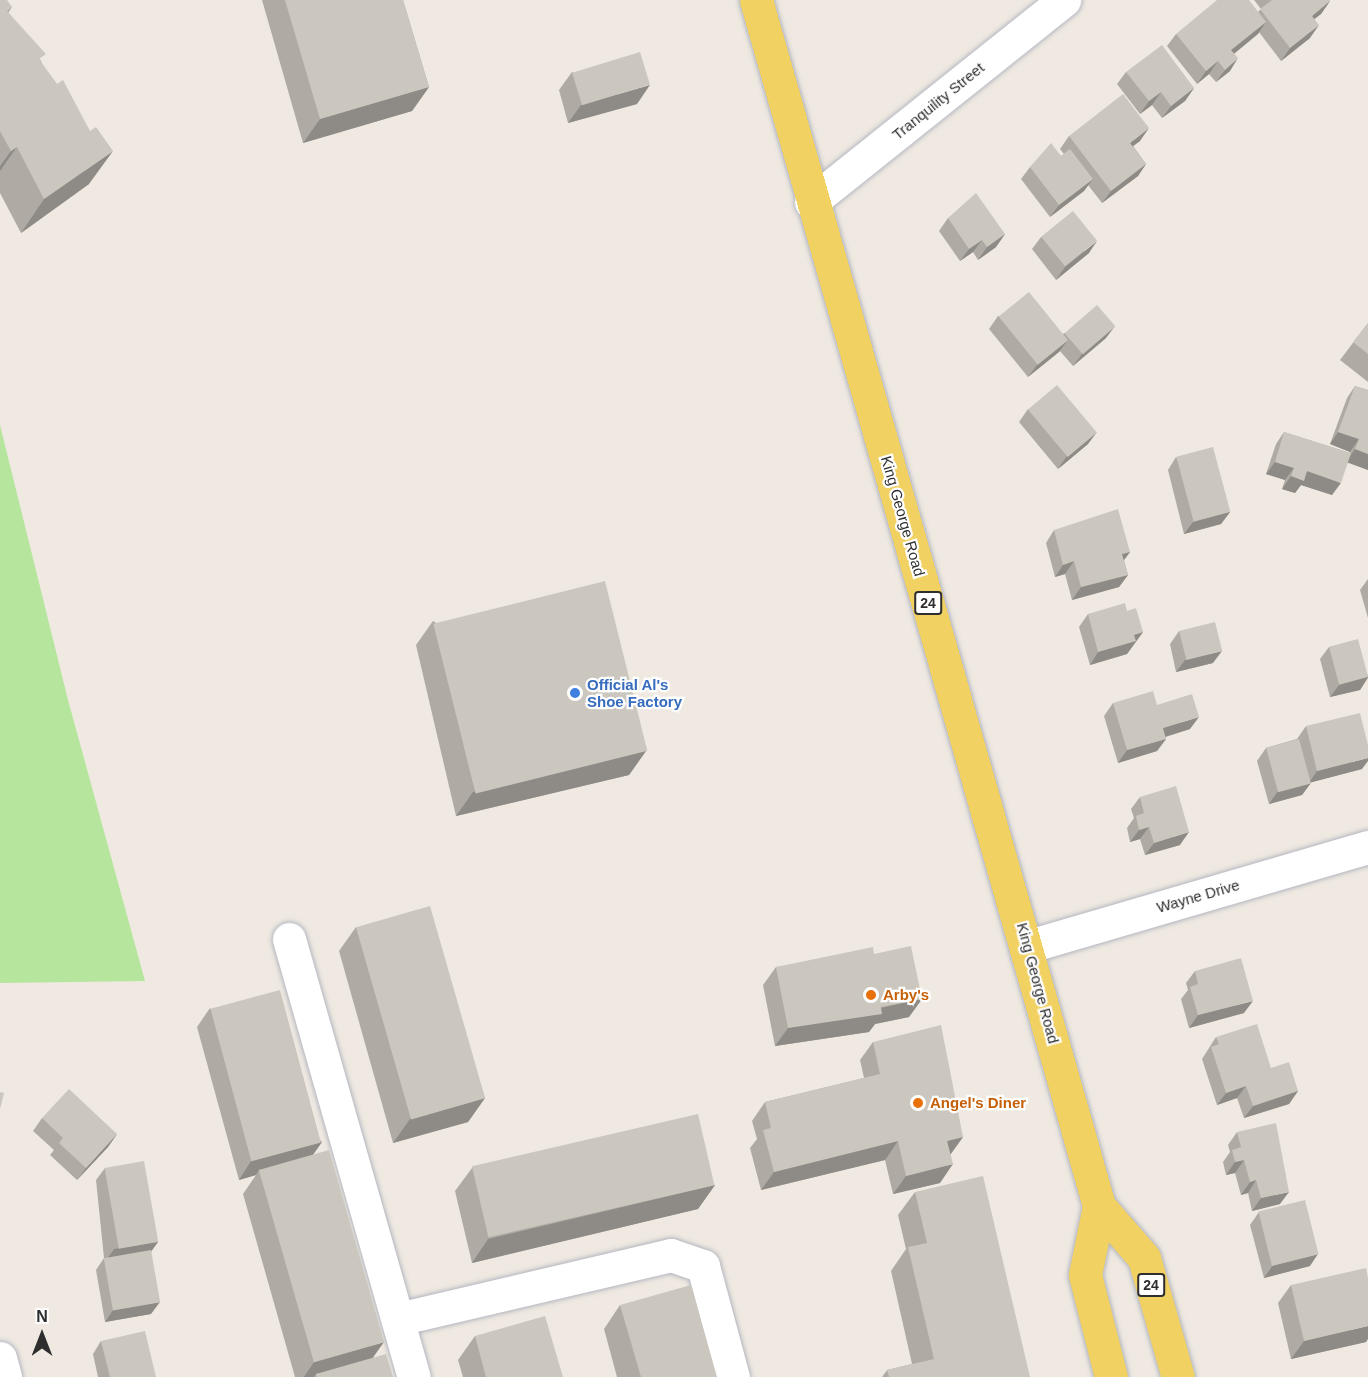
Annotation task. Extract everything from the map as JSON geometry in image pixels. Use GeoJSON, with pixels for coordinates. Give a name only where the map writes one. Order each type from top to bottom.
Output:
{"type":"FeatureCollection","features":[{"type":"Feature","properties":{"kind":"main road","name":"King George Road"},"geometry":{"type":"LineString","coordinates":[[756,0],[811,202],[1029,946],[1099,1206],[1144,1258],[1178,1377]]}},
{"type":"Feature","properties":{"kind":"main road","name":"King George Road"},"geometry":{"type":"LineString","coordinates":[[1099,1206],[1085,1275],[1111,1377]]}},
{"type":"Feature","properties":{"kind":"street","name":"Tranquility Street"},"geometry":{"type":"LineString","coordinates":[[811,202],[1064,0]]}},
{"type":"Feature","properties":{"kind":"street","name":"Wayne Drive"},"geometry":{"type":"LineString","coordinates":[[1029,946],[1368,847]]}},
{"type":"Feature","properties":{"kind":"street"},"geometry":{"type":"LineString","coordinates":[[289,939],[414,1377]]}},
{"type":"Feature","properties":{"kind":"street"},"geometry":{"type":"LineString","coordinates":[[398,1319],[671,1255],[703,1266],[733,1377]]}},
{"type":"Feature","properties":{"kind":"street"},"geometry":{"type":"LineString","coordinates":[[0,1358],[5,1377]]}},
{"type":"Feature","properties":{"kind":"green space"},"geometry":{"type":"Polygon","coordinates":[[[0,425],[68,700],[145,981],[0,983],[0,425]]]}},
{"type":"Feature","properties":{"kind":"building"},"geometry":{"type":"Polygon","coordinates":[[[0,0],[7,0],[12,7],[7,11],[46,54],[39,59],[57,84],[63,80],[90,131],[96,127],[113,151],[44,199],[17,147],[11,151],[0,131],[0,0]]]}},
{"type":"Feature","properties":{"kind":"building"},"geometry":{"type":"Polygon","coordinates":[[[285,0],[403,0],[429,87],[320,119],[285,0]]]}},
{"type":"Feature","properties":{"kind":"building"},"geometry":{"type":"Polygon","coordinates":[[[1217,0],[1249,0],[1266,22],[1231,50],[1238,58],[1225,70],[1218,61],[1206,71],[1176,34],[1217,0]]]}},
{"type":"Feature","properties":{"kind":"building"},"geometry":{"type":"Polygon","coordinates":[[[1272,0],[1330,1],[1312,16],[1319,25],[1290,48],[1260,9],[1272,0]]]}},
{"type":"Feature","properties":{"kind":"building"},"geometry":{"type":"Polygon","coordinates":[[[1162,45],[1194,88],[1171,106],[1161,92],[1149,101],[1126,72],[1162,45]]]}},
{"type":"Feature","properties":{"kind":"building"},"geometry":{"type":"Polygon","coordinates":[[[640,52],[650,85],[582,105],[572,73],[640,52]]]}},
{"type":"Feature","properties":{"kind":"building"},"geometry":{"type":"Polygon","coordinates":[[[1123,94],[1149,128],[1130,143],[1146,164],[1111,191],[1069,136],[1123,94]]]}},
{"type":"Feature","properties":{"kind":"building"},"geometry":{"type":"Polygon","coordinates":[[[1051,143],[1061,156],[1070,149],[1093,179],[1059,205],[1030,167],[1051,143]]]}},
{"type":"Feature","properties":{"kind":"building"},"geometry":{"type":"Polygon","coordinates":[[[976,193],[1005,234],[987,247],[982,240],[969,249],[948,218],[976,193]]]}},
{"type":"Feature","properties":{"kind":"building"},"geometry":{"type":"Polygon","coordinates":[[[1073,211],[1097,241],[1065,266],[1041,237],[1073,211]]]}},
{"type":"Feature","properties":{"kind":"building"},"geometry":{"type":"Polygon","coordinates":[[[1029,292],[1068,340],[1038,365],[999,317],[1029,292]]]}},
{"type":"Feature","properties":{"kind":"building"},"geometry":{"type":"Polygon","coordinates":[[[1097,305],[1115,326],[1083,354],[1065,333],[1097,305]]]}},
{"type":"Feature","properties":{"kind":"building"},"geometry":{"type":"Polygon","coordinates":[[[1368,323],[1368,354],[1353,342],[1368,323]]]}},
{"type":"Feature","properties":{"kind":"building"},"geometry":{"type":"Polygon","coordinates":[[[1057,385],[1097,432],[1068,457],[1028,409],[1057,385]]]}},
{"type":"Feature","properties":{"kind":"building"},"geometry":{"type":"Polygon","coordinates":[[[1355,386],[1368,390],[1368,454],[1355,449],[1359,439],[1338,432],[1355,386]]]}},
{"type":"Feature","properties":{"kind":"building"},"geometry":{"type":"Polygon","coordinates":[[[1284,432],[1351,453],[1341,483],[1307,471],[1304,481],[1291,476],[1294,468],[1275,462],[1284,432]]]}},
{"type":"Feature","properties":{"kind":"building"},"geometry":{"type":"Polygon","coordinates":[[[1213,447],[1230,512],[1194,522],[1176,457],[1213,447]]]}},
{"type":"Feature","properties":{"kind":"building"},"geometry":{"type":"Polygon","coordinates":[[[1118,509],[1130,552],[1122,554],[1128,575],[1081,587],[1074,561],[1063,565],[1054,530],[1118,509]]]}},
{"type":"Feature","properties":{"kind":"building"},"geometry":{"type":"Polygon","coordinates":[[[605,581],[647,751],[476,794],[433,624],[605,581]]]}},
{"type":"Feature","properties":{"kind":"building"},"geometry":{"type":"Polygon","coordinates":[[[1125,603],[1127,611],[1136,608],[1143,632],[1134,635],[1136,641],[1098,652],[1088,614],[1125,603]]]}},
{"type":"Feature","properties":{"kind":"building"},"geometry":{"type":"Polygon","coordinates":[[[1215,622],[1222,651],[1186,660],[1179,631],[1215,622]]]}},
{"type":"Feature","properties":{"kind":"building"},"geometry":{"type":"Polygon","coordinates":[[[1358,639],[1368,677],[1339,684],[1329,647],[1358,639]]]}},
{"type":"Feature","properties":{"kind":"building"},"geometry":{"type":"Polygon","coordinates":[[[1153,691],[1157,705],[1192,694],[1199,717],[1163,728],[1166,739],[1127,750],[1113,703],[1153,691]]]}},
{"type":"Feature","properties":{"kind":"building"},"geometry":{"type":"Polygon","coordinates":[[[1360,713],[1368,745],[1368,758],[1317,771],[1306,726],[1360,713]]]}},
{"type":"Feature","properties":{"kind":"building"},"geometry":{"type":"Polygon","coordinates":[[[1299,739],[1311,783],[1278,792],[1266,748],[1299,739]]]}},
{"type":"Feature","properties":{"kind":"building"},"geometry":{"type":"Polygon","coordinates":[[[1176,786],[1189,832],[1154,843],[1149,827],[1139,830],[1136,816],[1144,813],[1140,797],[1176,786]]]}},
{"type":"Feature","properties":{"kind":"building"},"geometry":{"type":"Polygon","coordinates":[[[430,906],[485,1098],[411,1119],[356,927],[430,906]]]}},
{"type":"Feature","properties":{"kind":"building"},"geometry":{"type":"Polygon","coordinates":[[[911,946],[922,999],[881,1007],[882,1014],[788,1028],[776,967],[873,947],[874,954],[911,946]]]}},
{"type":"Feature","properties":{"kind":"building"},"geometry":{"type":"Polygon","coordinates":[[[1241,958],[1253,1001],[1198,1015],[1190,987],[1198,984],[1195,971],[1241,958]]]}},
{"type":"Feature","properties":{"kind":"building"},"geometry":{"type":"Polygon","coordinates":[[[280,990],[321,1143],[251,1161],[210,1009],[280,990]]]}},
{"type":"Feature","properties":{"kind":"building"},"geometry":{"type":"Polygon","coordinates":[[[1257,1024],[1271,1068],[1289,1062],[1298,1091],[1253,1106],[1246,1086],[1226,1093],[1211,1047],[1219,1044],[1216,1037],[1257,1024]]]}},
{"type":"Feature","properties":{"kind":"building"},"geometry":{"type":"Polygon","coordinates":[[[941,1025],[963,1137],[947,1141],[953,1164],[906,1176],[898,1141],[774,1172],[763,1130],[771,1128],[765,1102],[880,1074],[873,1042],[941,1025]]]}},
{"type":"Feature","properties":{"kind":"building"},"geometry":{"type":"Polygon","coordinates":[[[69,1089],[117,1134],[86,1168],[59,1143],[63,1138],[42,1118],[69,1089]]]}},
{"type":"Feature","properties":{"kind":"building"},"geometry":{"type":"Polygon","coordinates":[[[0,1092],[4,1093],[0,1109],[0,1092]]]}},
{"type":"Feature","properties":{"kind":"building"},"geometry":{"type":"Polygon","coordinates":[[[698,1114],[714,1185],[488,1237],[472,1166],[698,1114]]]}},
{"type":"Feature","properties":{"kind":"building"},"geometry":{"type":"Polygon","coordinates":[[[1276,1123],[1289,1192],[1261,1198],[1256,1180],[1250,1182],[1244,1160],[1235,1162],[1232,1150],[1241,1147],[1237,1132],[1276,1123]]]}},
{"type":"Feature","properties":{"kind":"building"},"geometry":{"type":"Polygon","coordinates":[[[329,1150],[384,1342],[314,1362],[259,1170],[329,1150]]]}},
{"type":"Feature","properties":{"kind":"building"},"geometry":{"type":"Polygon","coordinates":[[[144,1161],[158,1242],[119,1249],[105,1168],[144,1161]]]}},
{"type":"Feature","properties":{"kind":"building"},"geometry":{"type":"Polygon","coordinates":[[[983,1176],[1030,1377],[889,1377],[887,1370],[934,1359],[908,1247],[927,1243],[915,1192],[983,1176]]]}},
{"type":"Feature","properties":{"kind":"building"},"geometry":{"type":"Polygon","coordinates":[[[1305,1200],[1319,1254],[1272,1266],[1258,1212],[1305,1200]]]}},
{"type":"Feature","properties":{"kind":"building"},"geometry":{"type":"Polygon","coordinates":[[[151,1250],[160,1302],[113,1311],[104,1258],[151,1250]]]}},
{"type":"Feature","properties":{"kind":"building"},"geometry":{"type":"Polygon","coordinates":[[[1366,1268],[1368,1326],[1304,1341],[1291,1285],[1366,1268]]]}},
{"type":"Feature","properties":{"kind":"building"},"geometry":{"type":"Polygon","coordinates":[[[691,1285],[717,1377],[641,1377],[620,1305],[691,1285]]]}},
{"type":"Feature","properties":{"kind":"building"},"geometry":{"type":"Polygon","coordinates":[[[545,1316],[563,1377],[486,1377],[475,1336],[545,1316]]]}},
{"type":"Feature","properties":{"kind":"building"},"geometry":{"type":"Polygon","coordinates":[[[145,1331],[156,1377],[110,1377],[101,1341],[145,1331]]]}},
{"type":"Feature","properties":{"kind":"building"},"geometry":{"type":"Polygon","coordinates":[[[386,1354],[393,1377],[317,1377],[316,1374],[386,1354]]]}},
{"type":"Feature","properties":{"kind":"place","name":"Official Al's Shoe Factory"},"geometry":{"type":"Point","coordinates":[575,693]}},
{"type":"Feature","properties":{"kind":"place","name":"Arby's"},"geometry":{"type":"Point","coordinates":[871,995]}},
{"type":"Feature","properties":{"kind":"place","name":"Angel's Diner"},"geometry":{"type":"Point","coordinates":[918,1103]}}]}
